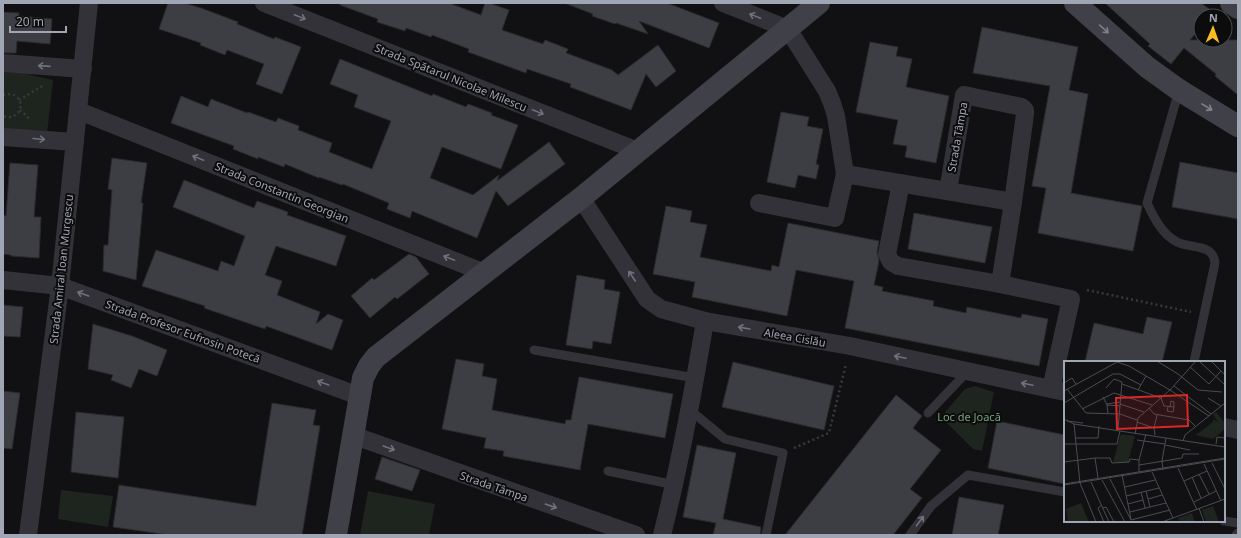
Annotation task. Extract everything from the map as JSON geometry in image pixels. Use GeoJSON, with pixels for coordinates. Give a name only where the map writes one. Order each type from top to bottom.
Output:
{"type":"FeatureCollection","features":[{"type":"Feature","properties":{"kind":"main road"},"geometry":{"type":"LineString","coordinates":[[336,535],[363,378],[369,366],[376,357],[638,152],[819,3]]}},
{"type":"Feature","properties":{"kind":"main road"},"geometry":{"type":"LineString","coordinates":[[1075,3],[1147,67],[1179,90],[1238,126]]}},
{"type":"Feature","properties":{"kind":"main road"},"geometry":{"type":"LineString","coordinates":[[1232,3],[1238,8]]}},
{"type":"Feature","properties":{"kind":"street","name":"Strada Amiral Ioan Murgescu"},"geometry":{"type":"LineString","coordinates":[[28,535],[60,286],[90,3]]}},
{"type":"Feature","properties":{"kind":"street","name":"Strada Spătarul Nicolae Milescu"},"geometry":{"type":"LineString","coordinates":[[264,3],[638,152]]}},
{"type":"Feature","properties":{"kind":"street"},"geometry":{"type":"LineString","coordinates":[[723,3],[788,29],[827,91],[836,116],[845,174],[835,218],[759,203]]}},
{"type":"Feature","properties":{"kind":"street"},"geometry":{"type":"LineString","coordinates":[[3,63],[82,69]]}},
{"type":"Feature","properties":{"kind":"street","name":"Strada Tâmpa"},"geometry":{"type":"LineString","coordinates":[[948,191],[964,95],[1022,106],[1025,110],[1025,114],[1000,284]]}},
{"type":"Feature","properties":{"kind":"street","name":"Strada Constantin Georgian"},"geometry":{"type":"LineString","coordinates":[[79,111],[485,272]]}},
{"type":"Feature","properties":{"kind":"street"},"geometry":{"type":"LineString","coordinates":[[3,136],[75,142]]}},
{"type":"Feature","properties":{"kind":"street"},"geometry":{"type":"LineString","coordinates":[[845,174],[1012,202]]}},
{"type":"Feature","properties":{"kind":"street"},"geometry":{"type":"LineString","coordinates":[[901,183],[887,254],[891,262],[898,266],[1000,284],[1071,299],[1058,391]]}},
{"type":"Feature","properties":{"kind":"street","name":"Aleea Cislău"},"geometry":{"type":"LineString","coordinates":[[580,198],[646,299],[661,309],[706,321],[850,346],[1058,391]]}},
{"type":"Feature","properties":{"kind":"street","name":"Strada Profesor Eufrosin Potecă"},"geometry":{"type":"LineString","coordinates":[[3,280],[60,286],[359,396]]}},
{"type":"Feature","properties":{"kind":"street"},"geometry":{"type":"LineString","coordinates":[[662,535],[675,485],[706,321]]}},
{"type":"Feature","properties":{"kind":"street"},"geometry":{"type":"LineString","coordinates":[[1225,427],[1238,430]]}},
{"type":"Feature","properties":{"kind":"street","name":"Strada Tâmpa"},"geometry":{"type":"LineString","coordinates":[[352,436],[636,535]]}},
{"type":"Feature","properties":{"kind":"lane"},"geometry":{"type":"LineString","coordinates":[[1179,90],[1147,203],[1158,224],[1178,243],[1209,250],[1214,257],[1215,263],[1194,361]]}},
{"type":"Feature","properties":{"kind":"lane"},"geometry":{"type":"LineString","coordinates":[[534,350],[695,378]]}},
{"type":"Feature","properties":{"kind":"lane"},"geometry":{"type":"LineString","coordinates":[[928,413],[968,371]]}},
{"type":"Feature","properties":{"kind":"lane"},"geometry":{"type":"LineString","coordinates":[[690,410],[725,439],[783,453],[766,535]]}},
{"type":"Feature","properties":{"kind":"lane"},"geometry":{"type":"LineString","coordinates":[[608,471],[675,485]]}},
{"type":"Feature","properties":{"kind":"lane"},"geometry":{"type":"LineString","coordinates":[[910,535],[931,506],[968,475],[1064,492]]}},
{"type":"Feature","properties":{"kind":"lane"},"geometry":{"type":"LineString","coordinates":[[1225,521],[1238,523]]}},
{"type":"Feature","properties":{"kind":"path"},"geometry":{"type":"LineString","coordinates":[[3,95],[15,95],[20,100],[21,105],[17,114],[7,118],[3,116]]}},
{"type":"Feature","properties":{"kind":"path"},"geometry":{"type":"LineString","coordinates":[[1071,299],[1073,286],[1205,315]]}},
{"type":"Feature","properties":{"kind":"path"},"geometry":{"type":"LineString","coordinates":[[783,453],[829,433],[850,346]]}},
{"type":"Feature","properties":{"kind":"green space"},"geometry":{"type":"Polygon","coordinates":[[[3,70],[53,80],[47,134],[3,131],[3,70]]]}},
{"type":"Feature","properties":{"kind":"green space","name":"Loc de Joacă"},"geometry":{"type":"Polygon","coordinates":[[[975,386],[994,392],[982,451],[973,449],[941,417],[965,389],[975,386]]]}},
{"type":"Feature","properties":{"kind":"green space"},"geometry":{"type":"Polygon","coordinates":[[[61,490],[113,496],[108,527],[58,519],[61,490]]]}},
{"type":"Feature","properties":{"kind":"green space"},"geometry":{"type":"Polygon","coordinates":[[[368,491],[435,504],[429,535],[360,535],[368,491]]]}},
{"type":"Feature","properties":{"kind":"building"},"geometry":{"type":"Polygon","coordinates":[[[168,3],[184,3],[201,8],[238,22],[237,24],[274,39],[275,37],[301,47],[282,94],[256,84],[264,64],[227,50],[225,55],[200,45],[201,43],[159,29],[168,3]]]}},
{"type":"Feature","properties":{"kind":"building"},"geometry":{"type":"Polygon","coordinates":[[[340,3],[449,3],[481,15],[485,3],[489,3],[509,10],[502,30],[543,44],[545,40],[568,49],[566,53],[612,70],[618,75],[658,45],[676,71],[656,87],[646,74],[631,110],[570,87],[571,84],[527,69],[526,73],[468,52],[469,49],[432,35],[431,37],[406,28],[405,31],[377,22],[378,19],[340,5],[340,3]]]}},
{"type":"Feature","properties":{"kind":"building"},"geometry":{"type":"Polygon","coordinates":[[[567,3],[667,3],[719,23],[709,48],[639,21],[648,34],[616,23],[615,24],[592,16],[593,14],[567,3]]]}},
{"type":"Feature","properties":{"kind":"building"},"geometry":{"type":"Polygon","coordinates":[[[1105,3],[1201,3],[1208,8],[1193,8],[1193,36],[1190,40],[1193,40],[1193,48],[1233,48],[1233,40],[1238,40],[1238,95],[1215,76],[1216,74],[1184,48],[1171,64],[1148,46],[1150,44],[1105,3]]]}},
{"type":"Feature","properties":{"kind":"building"},"geometry":{"type":"Polygon","coordinates":[[[3,12],[19,13],[19,16],[52,19],[50,44],[17,41],[16,53],[3,53],[3,12]]]}},
{"type":"Feature","properties":{"kind":"building"},"geometry":{"type":"Polygon","coordinates":[[[982,27],[1078,47],[1069,90],[1088,94],[1071,193],[1142,206],[1133,251],[1038,233],[1046,188],[1032,186],[1050,86],[973,73],[982,27]]]}},
{"type":"Feature","properties":{"kind":"building"},"geometry":{"type":"Polygon","coordinates":[[[870,42],[898,47],[896,56],[912,59],[906,87],[949,96],[936,163],[905,157],[907,146],[893,144],[898,120],[856,112],[870,42]]]}},
{"type":"Feature","properties":{"kind":"building"},"geometry":{"type":"Polygon","coordinates":[[[340,59],[432,96],[433,94],[466,107],[468,104],[492,113],[491,115],[518,125],[501,169],[442,147],[430,178],[473,195],[499,175],[497,181],[549,142],[565,164],[508,206],[496,191],[477,238],[412,211],[410,218],[387,209],[389,203],[343,184],[342,185],[319,178],[285,164],[284,167],[258,157],[258,159],[233,149],[234,146],[171,123],[181,96],[208,107],[211,99],[276,122],[278,118],[299,126],[298,130],[332,143],[329,152],[372,169],[391,121],[354,107],[358,95],[330,84],[340,59]]]}},
{"type":"Feature","properties":{"kind":"building"},"geometry":{"type":"Polygon","coordinates":[[[781,112],[809,117],[807,126],[823,129],[816,164],[819,165],[816,179],[798,175],[795,188],[767,182],[781,112]]]}},
{"type":"Feature","properties":{"kind":"building"},"geometry":{"type":"Polygon","coordinates":[[[112,158],[147,163],[141,203],[143,203],[136,280],[103,271],[104,245],[108,245],[112,190],[108,189],[112,158]]]}},
{"type":"Feature","properties":{"kind":"building"},"geometry":{"type":"Polygon","coordinates":[[[1180,162],[1238,173],[1238,219],[1172,207],[1180,162]]]}},
{"type":"Feature","properties":{"kind":"building"},"geometry":{"type":"Polygon","coordinates":[[[10,163],[38,165],[34,217],[41,217],[39,258],[3,254],[3,215],[6,216],[10,163]]]}},
{"type":"Feature","properties":{"kind":"building"},"geometry":{"type":"Polygon","coordinates":[[[184,180],[254,208],[257,201],[288,212],[287,215],[346,236],[336,266],[276,246],[265,275],[282,281],[277,295],[320,312],[316,324],[328,314],[343,320],[332,350],[266,326],[265,329],[204,308],[205,306],[142,286],[156,250],[218,271],[221,261],[234,266],[245,236],[173,207],[184,180]]]}},
{"type":"Feature","properties":{"kind":"building"},"geometry":{"type":"Polygon","coordinates":[[[666,206],[692,211],[690,222],[707,225],[700,257],[771,271],[772,265],[779,267],[788,223],[879,241],[877,252],[879,261],[874,285],[883,287],[882,291],[934,301],[933,306],[966,313],[967,307],[1021,318],[1022,314],[1048,319],[1039,366],[845,328],[854,281],[796,270],[787,316],[692,297],[695,282],[653,274],[666,206]]]}},
{"type":"Feature","properties":{"kind":"building"},"geometry":{"type":"Polygon","coordinates":[[[914,213],[992,227],[985,263],[908,249],[914,213]]]}},
{"type":"Feature","properties":{"kind":"building"},"geometry":{"type":"Polygon","coordinates":[[[409,254],[416,257],[429,274],[397,299],[395,297],[370,318],[351,296],[372,278],[374,280],[409,254]]]}},
{"type":"Feature","properties":{"kind":"building"},"geometry":{"type":"Polygon","coordinates":[[[577,275],[605,280],[604,289],[620,292],[611,344],[593,341],[592,349],[566,345],[577,275]]]}},
{"type":"Feature","properties":{"kind":"building"},"geometry":{"type":"Polygon","coordinates":[[[3,305],[23,307],[20,337],[3,336],[3,305]]]}},
{"type":"Feature","properties":{"kind":"building"},"geometry":{"type":"Polygon","coordinates":[[[1147,317],[1172,322],[1162,361],[1085,361],[1094,323],[1143,334],[1147,317]]]}},
{"type":"Feature","properties":{"kind":"building"},"geometry":{"type":"Polygon","coordinates":[[[93,324],[132,336],[167,350],[157,376],[139,369],[131,388],[111,380],[113,375],[88,369],[93,324]]]}},
{"type":"Feature","properties":{"kind":"building"},"geometry":{"type":"Polygon","coordinates":[[[456,359],[484,364],[482,376],[497,379],[492,410],[565,424],[566,420],[571,420],[579,377],[673,394],[665,438],[588,424],[580,470],[503,456],[504,451],[484,448],[486,438],[442,429],[456,359]]]}},
{"type":"Feature","properties":{"kind":"building"},"geometry":{"type":"Polygon","coordinates":[[[733,362],[834,386],[824,430],[722,407],[733,362]]]}},
{"type":"Feature","properties":{"kind":"building"},"geometry":{"type":"Polygon","coordinates":[[[3,391],[20,393],[12,449],[3,448],[3,391]]]}},
{"type":"Feature","properties":{"kind":"building"},"geometry":{"type":"Polygon","coordinates":[[[896,395],[922,416],[913,428],[941,450],[910,489],[922,498],[893,535],[785,535],[896,395]]]}},
{"type":"Feature","properties":{"kind":"building"},"geometry":{"type":"Polygon","coordinates":[[[272,403],[316,410],[313,425],[320,426],[302,535],[169,535],[113,527],[119,485],[256,506],[272,403]]]}},
{"type":"Feature","properties":{"kind":"building"},"geometry":{"type":"Polygon","coordinates":[[[76,412],[124,417],[118,478],[71,472],[76,412]]]}},
{"type":"Feature","properties":{"kind":"building"},"geometry":{"type":"Polygon","coordinates":[[[997,421],[1064,435],[1064,484],[988,468],[997,421]]]}},
{"type":"Feature","properties":{"kind":"building"},"geometry":{"type":"Polygon","coordinates":[[[697,445],[736,453],[723,519],[761,527],[760,535],[713,535],[716,523],[683,517],[697,445]]]}},
{"type":"Feature","properties":{"kind":"building"},"geometry":{"type":"Polygon","coordinates":[[[382,457],[420,470],[412,491],[375,479],[382,457]]]}},
{"type":"Feature","properties":{"kind":"building"},"geometry":{"type":"Polygon","coordinates":[[[959,497],[1004,505],[998,535],[952,535],[959,497]]]}}]}
